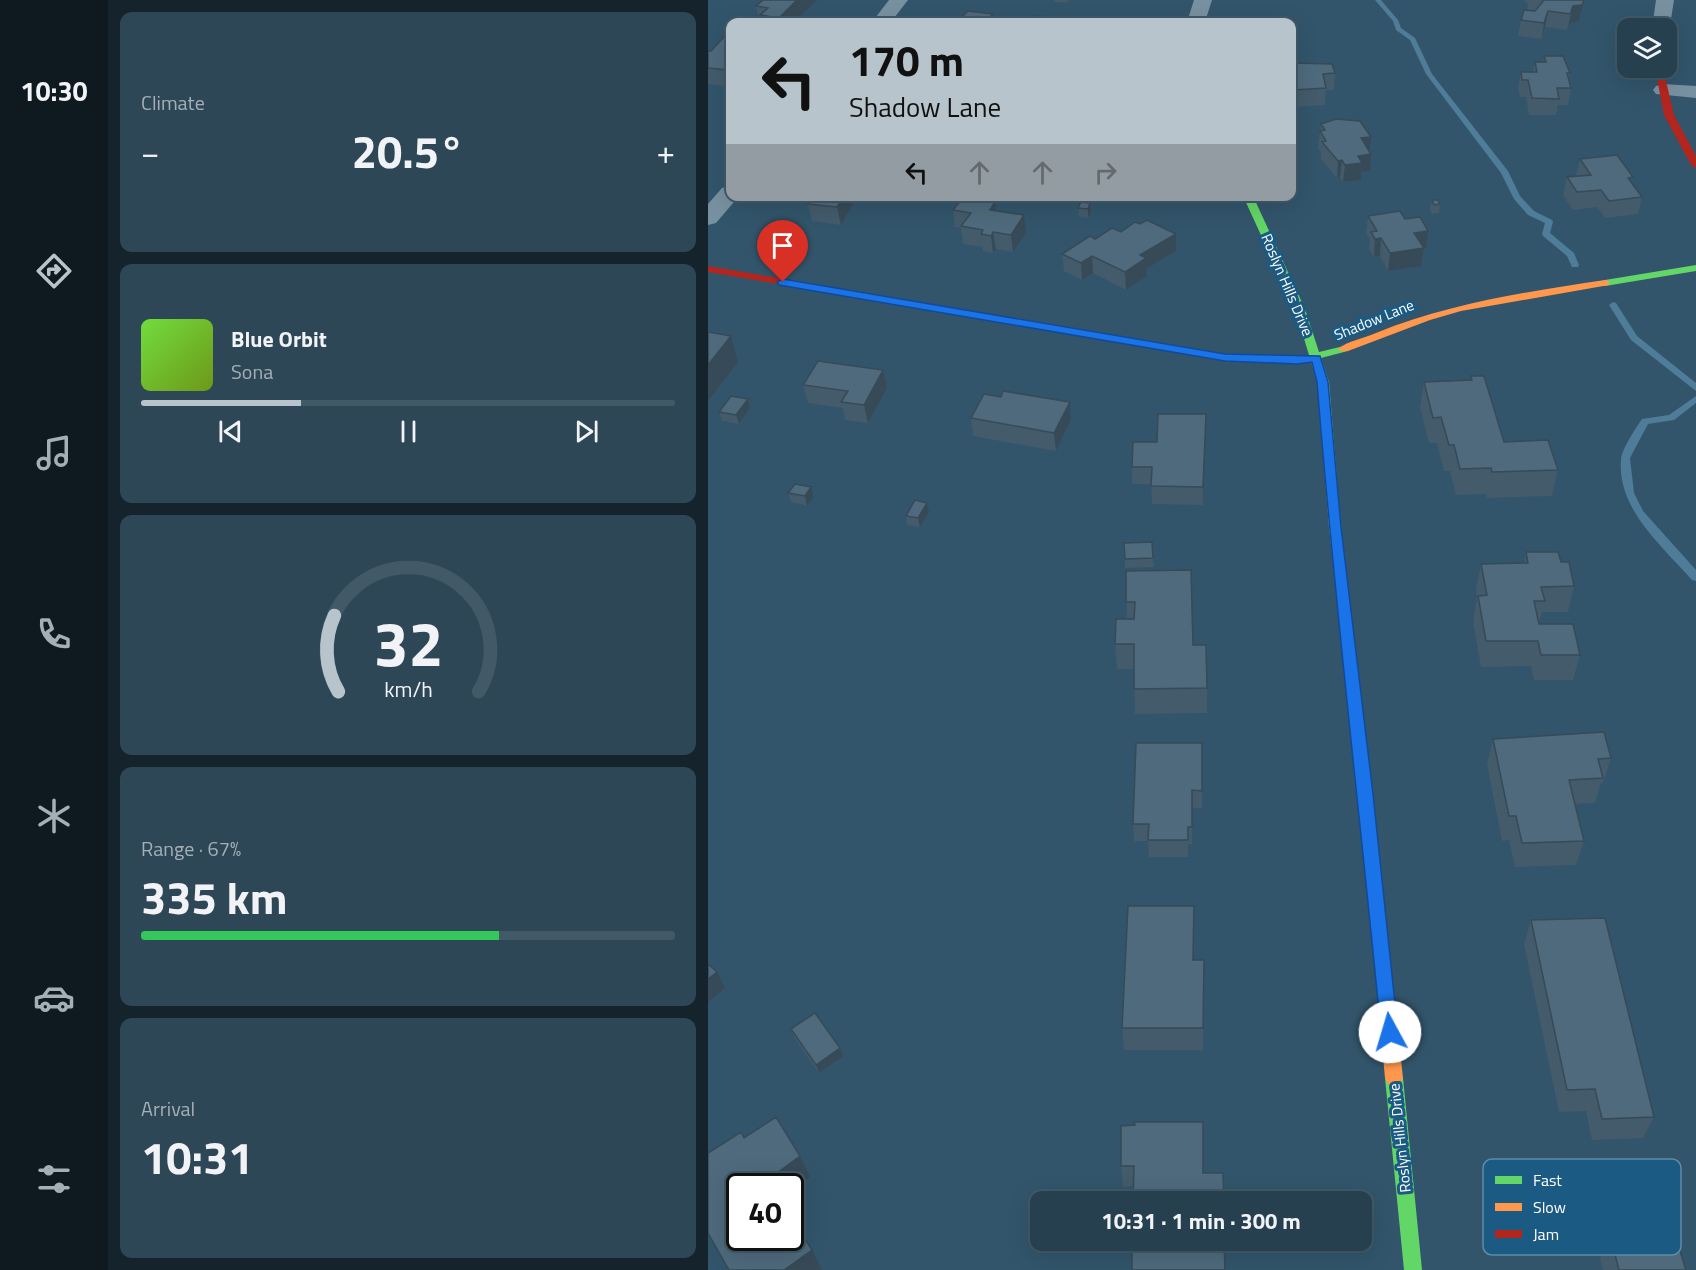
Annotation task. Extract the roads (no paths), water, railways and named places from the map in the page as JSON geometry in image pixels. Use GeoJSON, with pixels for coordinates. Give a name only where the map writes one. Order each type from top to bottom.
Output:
{"type":"FeatureCollection","features":[{"type":"Feature","properties":{"kind":"street"},"geometry":{"type":"LineString","coordinates":[[884,18],[899,0]]}},
{"type":"Feature","properties":{"kind":"street"},"geometry":{"type":"LineString","coordinates":[[1197,18],[1203,0]]}},
{"type":"Feature","properties":{"kind":"street"},"geometry":{"type":"LineString","coordinates":[[1663,18],[1665,0]]}},
{"type":"Feature","properties":{"kind":"street"},"geometry":{"type":"LineString","coordinates":[[1661,78],[1669,115],[1696,165]]}},
{"type":"Feature","properties":{"kind":"street"},"geometry":{"type":"LineString","coordinates":[[1663,90],[1696,92]]}},
{"type":"Feature","properties":{"kind":"street"},"geometry":{"type":"LineString","coordinates":[[708,218],[726,198]]}},
{"type":"Feature","properties":{"kind":"street","name":"Roslyn Hills Drive"},"geometry":{"type":"LineString","coordinates":[[1250,201],[1300,309],[1323,382],[1335,527],[1366,794],[1413,1270]]}},
{"type":"Feature","properties":{"kind":"street","name":"Shadow Lane"},"geometry":{"type":"LineString","coordinates":[[708,269],[1225,357],[1297,361],[1316,358],[1365,343],[1399,326],[1440,313],[1492,301],[1696,268]]}},
{"type":"Feature","properties":{"kind":"waterway"},"geometry":{"type":"LineString","coordinates":[[1378,0],[1396,21],[1398,29],[1413,39],[1429,74],[1505,173],[1517,197],[1531,213],[1549,222],[1546,234],[1571,255],[1575,265]]}},
{"type":"Feature","properties":{"kind":"waterway"},"geometry":{"type":"LineString","coordinates":[[1613,305],[1634,338],[1696,388]]}},
{"type":"Feature","properties":{"kind":"waterway"},"geometry":{"type":"LineString","coordinates":[[1696,399],[1671,418],[1645,421],[1625,458],[1629,493],[1639,513],[1696,577]]}}]}
